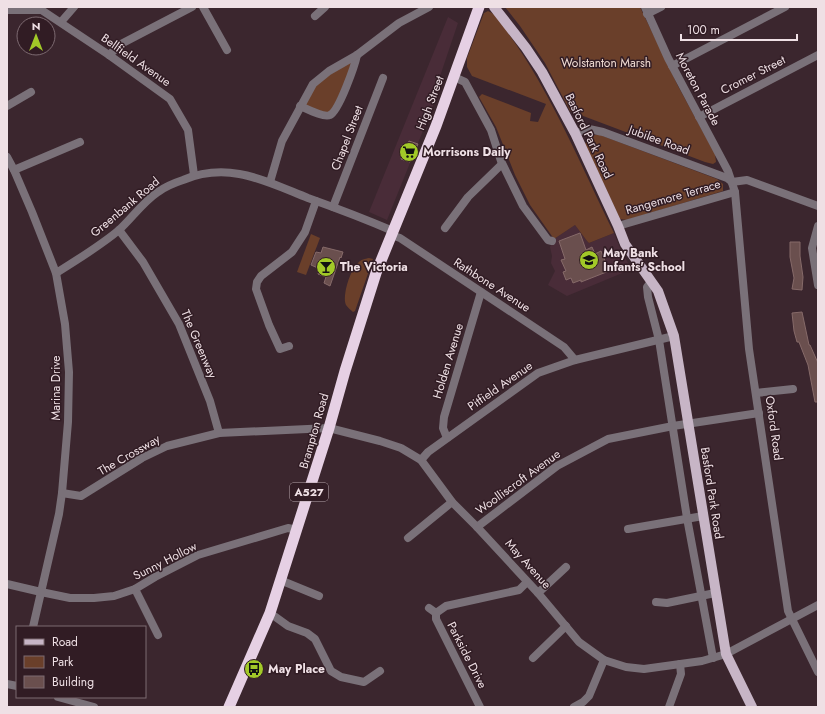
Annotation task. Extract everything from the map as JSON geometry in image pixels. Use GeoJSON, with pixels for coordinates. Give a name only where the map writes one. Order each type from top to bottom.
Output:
{"type":"FeatureCollection","features":[{"type":"Feature","properties":{"kind":"highway","name":"High Street"},"geometry":{"type":"LineString","coordinates":[[376,273],[454,77],[478,7]]}},
{"type":"Feature","properties":{"kind":"highway","name":"Brampton Road"},"geometry":{"type":"LineString","coordinates":[[230,707],[270,613],[329,428],[345,371],[376,273]]}},
{"type":"Feature","properties":{"kind":"main road","name":"Basford Park Road"},"geometry":{"type":"LineString","coordinates":[[494,7],[526,48],[542,72],[575,133],[625,244],[658,292],[674,336],[726,654],[752,707]]}},
{"type":"Feature","properties":{"kind":"street"},"geometry":{"type":"LineString","coordinates":[[61,22],[74,7]]}},
{"type":"Feature","properties":{"kind":"street"},"geometry":{"type":"LineString","coordinates":[[203,7],[227,50]]}},
{"type":"Feature","properties":{"kind":"street"},"geometry":{"type":"LineString","coordinates":[[315,16],[325,7]]}},
{"type":"Feature","properties":{"kind":"street"},"geometry":{"type":"LineString","coordinates":[[270,182],[282,140],[313,84],[329,71],[357,55],[399,23],[428,7]]}},
{"type":"Feature","properties":{"kind":"street"},"geometry":{"type":"LineString","coordinates":[[646,10],[661,7]]}},
{"type":"Feature","properties":{"kind":"street"},"geometry":{"type":"LineString","coordinates":[[670,62],[786,7]]}},
{"type":"Feature","properties":{"kind":"street","name":"Bellfield Avenue"},"geometry":{"type":"LineString","coordinates":[[7,10],[39,8],[109,55],[170,99],[188,130],[194,175]]}},
{"type":"Feature","properties":{"kind":"street"},"geometry":{"type":"LineString","coordinates":[[109,55],[121,44],[189,8]]}},
{"type":"Feature","properties":{"kind":"street","name":"Moreton Parade"},"geometry":{"type":"LineString","coordinates":[[646,10],[670,62],[728,171],[732,182]]}},
{"type":"Feature","properties":{"kind":"street"},"geometry":{"type":"LineString","coordinates":[[300,106],[325,116],[330,115],[336,110],[357,55]]}},
{"type":"Feature","properties":{"kind":"street","name":"Cromer Street"},"geometry":{"type":"LineString","coordinates":[[699,116],[818,55]]}},
{"type":"Feature","properties":{"kind":"street"},"geometry":{"type":"LineString","coordinates":[[454,77],[465,82],[491,130],[502,164],[523,206],[548,240],[552,241]]}},
{"type":"Feature","properties":{"kind":"street","name":"Chapel Street"},"geometry":{"type":"LineString","coordinates":[[331,206],[383,78]]}},
{"type":"Feature","properties":{"kind":"street"},"geometry":{"type":"LineString","coordinates":[[7,106],[31,92]]}},
{"type":"Feature","properties":{"kind":"street","name":"Jubilee Road"},"geometry":{"type":"LineString","coordinates":[[575,133],[589,129],[596,130],[727,178],[732,182]]}},
{"type":"Feature","properties":{"kind":"street"},"geometry":{"type":"LineString","coordinates":[[10,164],[80,142]]}},
{"type":"Feature","properties":{"kind":"street","name":"Marina Drive"},"geometry":{"type":"LineString","coordinates":[[10,164],[56,273],[65,324],[70,372],[68,422],[59,514],[33,626]]}},
{"type":"Feature","properties":{"kind":"street"},"geometry":{"type":"LineString","coordinates":[[445,228],[468,197],[502,164]]}},
{"type":"Feature","properties":{"kind":"street","name":"Greenbank Road"},"geometry":{"type":"LineString","coordinates":[[56,273],[85,255],[119,230],[141,206],[158,192],[169,185],[194,175],[219,172],[238,173],[270,182],[331,206]]}},
{"type":"Feature","properties":{"kind":"street"},"geometry":{"type":"LineString","coordinates":[[732,182],[747,180],[818,206]]}},
{"type":"Feature","properties":{"kind":"street","name":"Oxford Road"},"geometry":{"type":"LineString","coordinates":[[732,182],[735,192],[749,349],[788,611],[791,620],[818,672]]}},
{"type":"Feature","properties":{"kind":"street","name":"Rangemore Terrace"},"geometry":{"type":"LineString","coordinates":[[618,226],[735,192]]}},
{"type":"Feature","properties":{"kind":"street"},"geometry":{"type":"LineString","coordinates":[[289,346],[280,350],[256,289],[257,282],[262,276],[292,252],[305,232],[316,201]]}},
{"type":"Feature","properties":{"kind":"street","name":"Rathbone Avenue"},"geometry":{"type":"LineString","coordinates":[[331,206],[392,232],[564,347],[575,360]]}},
{"type":"Feature","properties":{"kind":"street"},"geometry":{"type":"LineString","coordinates":[[818,226],[812,248],[818,285]]}},
{"type":"Feature","properties":{"kind":"street","name":"The Greenway"},"geometry":{"type":"LineString","coordinates":[[119,230],[143,262],[180,324],[210,402],[219,433]]}},
{"type":"Feature","properties":{"kind":"street"},"geometry":{"type":"LineString","coordinates":[[651,282],[647,287],[648,297],[659,340],[687,518],[713,658]]}},
{"type":"Feature","properties":{"kind":"street","name":"Holden Avenue"},"geometry":{"type":"LineString","coordinates":[[447,438],[443,428],[444,417],[481,292]]}},
{"type":"Feature","properties":{"kind":"street","name":"Pitfield Avenue"},"geometry":{"type":"LineString","coordinates":[[421,460],[428,452],[538,373],[575,360],[674,336]]}},
{"type":"Feature","properties":{"kind":"street"},"geometry":{"type":"LineString","coordinates":[[756,393],[793,389]]}},
{"type":"Feature","properties":{"kind":"street","name":"Woolliscroft Avenue"},"geometry":{"type":"LineString","coordinates":[[477,527],[557,466],[608,439],[673,426],[759,413]]}},
{"type":"Feature","properties":{"kind":"street","name":"The Crossway"},"geometry":{"type":"LineString","coordinates":[[62,493],[81,496],[142,458],[167,446],[219,433],[329,428]]}},
{"type":"Feature","properties":{"kind":"street","name":"May Avenue"},"geometry":{"type":"LineString","coordinates":[[329,428],[401,448],[421,460],[452,502],[538,593],[579,642],[604,660],[626,667],[644,669],[713,658],[726,654],[818,605]]}},
{"type":"Feature","properties":{"kind":"street"},"geometry":{"type":"LineString","coordinates":[[408,538],[452,502]]}},
{"type":"Feature","properties":{"kind":"street"},"geometry":{"type":"LineString","coordinates":[[628,530],[703,516]]}},
{"type":"Feature","properties":{"kind":"street","name":"Sunny Hollow"},"geometry":{"type":"LineString","coordinates":[[7,584],[70,598],[114,596],[135,589],[198,555],[288,528],[297,530]]}},
{"type":"Feature","properties":{"kind":"street"},"geometry":{"type":"LineString","coordinates":[[538,593],[566,566]]}},
{"type":"Feature","properties":{"kind":"street"},"geometry":{"type":"LineString","coordinates":[[280,580],[319,596]]}},
{"type":"Feature","properties":{"kind":"street","name":"Parkside Drive"},"geometry":{"type":"LineString","coordinates":[[436,613],[446,606],[519,590],[527,582]]}},
{"type":"Feature","properties":{"kind":"street"},"geometry":{"type":"LineString","coordinates":[[135,589],[158,635]]}},
{"type":"Feature","properties":{"kind":"street"},"geometry":{"type":"LineString","coordinates":[[656,602],[667,602],[715,594]]}},
{"type":"Feature","properties":{"kind":"street","name":"Parkside Drive"},"geometry":{"type":"LineString","coordinates":[[429,608],[436,613]]}},
{"type":"Feature","properties":{"kind":"street"},"geometry":{"type":"LineString","coordinates":[[270,613],[288,626],[307,633],[315,639],[330,671],[341,677],[364,682],[380,672]]}},
{"type":"Feature","properties":{"kind":"street","name":"Parkside Drive"},"geometry":{"type":"LineString","coordinates":[[436,613],[438,623],[480,707]]}},
{"type":"Feature","properties":{"kind":"street"},"geometry":{"type":"LineString","coordinates":[[533,658],[566,626]]}},
{"type":"Feature","properties":{"kind":"street"},"geometry":{"type":"LineString","coordinates":[[574,707],[583,702],[589,696],[604,660]]}},
{"type":"Feature","properties":{"kind":"street"},"geometry":{"type":"LineString","coordinates":[[669,707],[681,674],[680,664]]}},
{"type":"Feature","properties":{"kind":"street"},"geometry":{"type":"LineString","coordinates":[[62,698],[94,707]]}},
{"type":"Feature","properties":{"kind":"shaded area"},"geometry":{"type":"Polygon","coordinates":[[[448,17],[458,23],[434,94],[437,96],[387,220],[369,212],[448,17]]]}},
{"type":"Feature","properties":{"kind":"shaded area","name":"May Bank Infants' School"},"geometry":{"type":"Polygon","coordinates":[[[575,225],[589,243],[614,233],[622,253],[632,269],[567,296],[548,285],[555,271],[551,263],[552,256],[550,247],[554,239],[575,225]]]}},
{"type":"Feature","properties":{"kind":"green space","name":"Wolstanton Marsh"},"geometry":{"type":"Polygon","coordinates":[[[505,7],[640,7],[678,86],[715,154],[716,162],[713,164],[705,162],[570,111],[545,63],[505,7]]]}},
{"type":"Feature","properties":{"kind":"green space","name":"Wolstanton Marsh"},"geometry":{"type":"Polygon","coordinates":[[[488,11],[495,15],[524,56],[552,105],[614,233],[589,243],[575,225],[554,239],[530,205],[515,175],[496,127],[479,97],[482,94],[531,113],[530,121],[538,122],[546,104],[472,76],[467,67],[467,58],[484,13],[488,11]]]}},
{"type":"Feature","properties":{"kind":"green space"},"geometry":{"type":"Polygon","coordinates":[[[357,55],[330,115],[300,106],[313,84],[357,55]]]}},
{"type":"Feature","properties":{"kind":"green space"},"geometry":{"type":"Polygon","coordinates":[[[600,135],[717,179],[723,184],[723,191],[627,220],[620,219],[585,144],[591,136],[600,135]]]}},
{"type":"Feature","properties":{"kind":"green space"},"geometry":{"type":"Polygon","coordinates":[[[311,234],[320,238],[306,275],[297,272],[311,234]]]}},
{"type":"Feature","properties":{"kind":"green space"},"geometry":{"type":"Polygon","coordinates":[[[363,259],[373,259],[355,311],[353,312],[346,305],[345,301],[348,283],[355,266],[363,259]]]}},
{"type":"Feature","properties":{"kind":"building","name":"Morrisons Daily"},"geometry":{"type":"Polygon","coordinates":[[[409,141],[418,144],[410,162],[401,159],[409,141]]]}},
{"type":"Feature","properties":{"kind":"building"},"geometry":{"type":"Polygon","coordinates":[[[580,233],[586,250],[592,247],[595,254],[601,251],[609,271],[581,282],[581,280],[573,283],[571,278],[566,280],[563,272],[566,271],[561,260],[565,259],[559,241],[580,233]]]}},
{"type":"Feature","properties":{"kind":"building"},"geometry":{"type":"Polygon","coordinates":[[[790,242],[800,242],[803,277],[802,290],[792,289],[794,278],[790,257],[790,242]]]}},
{"type":"Feature","properties":{"kind":"building","name":"The Victoria"},"geometry":{"type":"Polygon","coordinates":[[[323,247],[343,252],[330,286],[324,283],[326,277],[318,274],[320,269],[311,265],[316,252],[321,253],[323,247]]]}},
{"type":"Feature","properties":{"kind":"building"},"geometry":{"type":"Polygon","coordinates":[[[802,312],[809,345],[818,363],[818,402],[815,402],[808,365],[799,342],[797,342],[794,331],[792,313],[802,312]]]}},
{"type":"Feature","properties":{"kind":"place","name":"Morrisons Daily"},"geometry":{"type":"Point","coordinates":[409,152]}},
{"type":"Feature","properties":{"kind":"place","name":"May Bank Infants' School"},"geometry":{"type":"Point","coordinates":[589,260]}},
{"type":"Feature","properties":{"kind":"place","name":"The Victoria"},"geometry":{"type":"Point","coordinates":[326,267]}},
{"type":"Feature","properties":{"kind":"place","name":"May Place"},"geometry":{"type":"Point","coordinates":[254,669]}}]}
